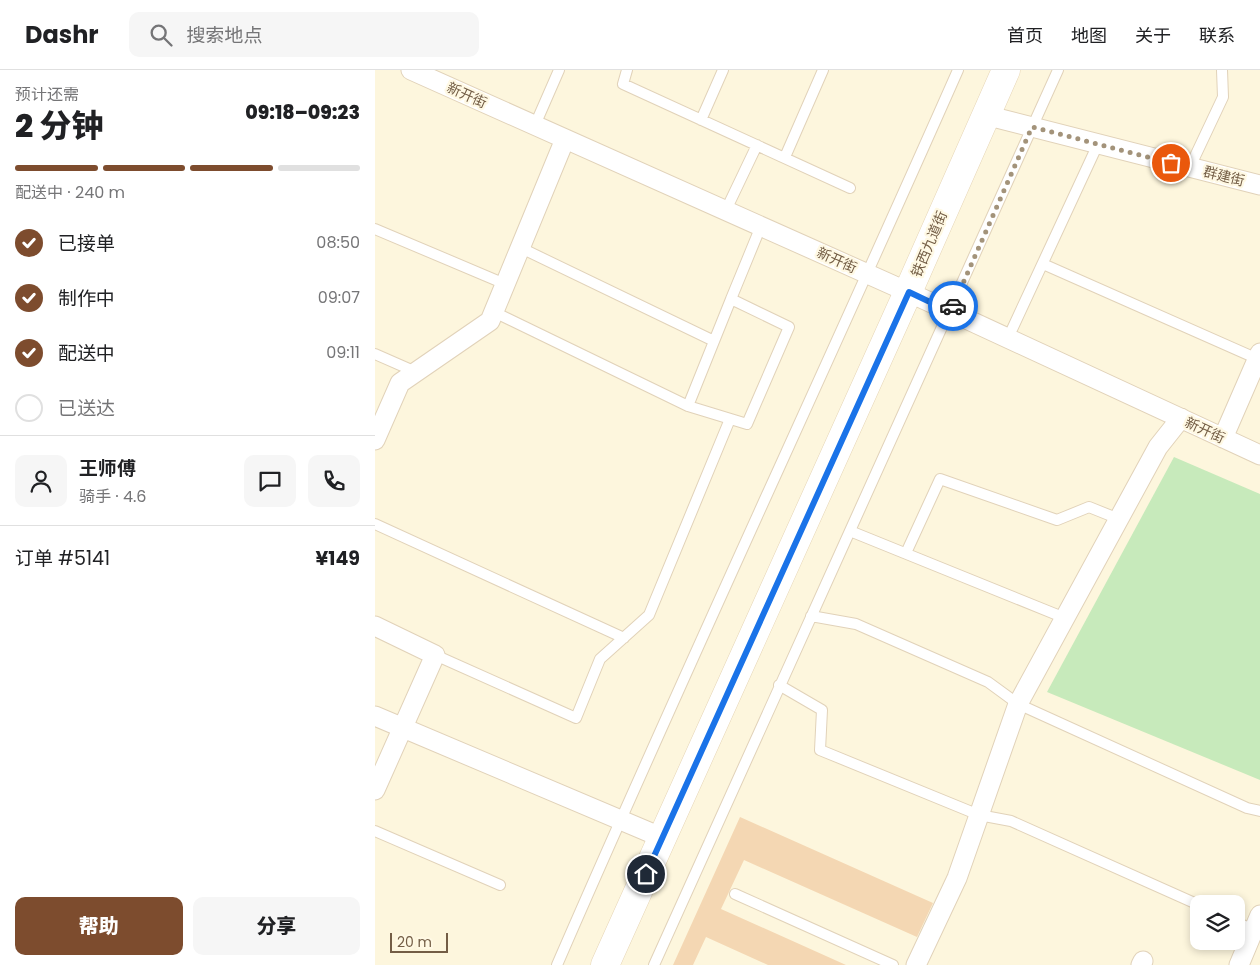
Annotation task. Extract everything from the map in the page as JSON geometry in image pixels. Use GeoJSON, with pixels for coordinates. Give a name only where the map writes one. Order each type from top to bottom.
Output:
{"type":"FeatureCollection","features":[{"type":"Feature","properties":{"kind":"main road","name":"铁西九道街"},"geometry":{"type":"LineString","coordinates":[[605,965],[909,292],[1006,70]]}},
{"type":"Feature","properties":{"kind":"street","name":"新开街"},"geometry":{"type":"LineString","coordinates":[[411,70],[909,292],[1260,455]]}},
{"type":"Feature","properties":{"kind":"street","name":"群建街"},"geometry":{"type":"LineString","coordinates":[[985,115],[1260,185]]}},
{"type":"Feature","properties":{"kind":"street"},"geometry":{"type":"LineString","coordinates":[[375,440],[399,383],[490,321],[565,139]]}},
{"type":"Feature","properties":{"kind":"street"},"geometry":{"type":"LineString","coordinates":[[1223,438],[1259,358]]}},
{"type":"Feature","properties":{"kind":"street"},"geometry":{"type":"LineString","coordinates":[[916,965],[957,878],[1018,704],[1158,447],[1181,418]]}},
{"type":"Feature","properties":{"kind":"street"},"geometry":{"type":"LineString","coordinates":[[375,626],[435,655],[375,790]]}},
{"type":"Feature","properties":{"kind":"street"},"geometry":{"type":"LineString","coordinates":[[375,716],[663,838]]}},
{"type":"Feature","properties":{"kind":"street"},"geometry":{"type":"LineString","coordinates":[[1239,965],[1258,926]]}},
{"type":"Feature","properties":{"kind":"lane"},"geometry":{"type":"LineString","coordinates":[[535,125],[559,70]]}},
{"type":"Feature","properties":{"kind":"lane"},"geometry":{"type":"LineString","coordinates":[[627,70],[623,84],[849,188]]}},
{"type":"Feature","properties":{"kind":"lane"},"geometry":{"type":"LineString","coordinates":[[701,120],[723,70]]}},
{"type":"Feature","properties":{"kind":"lane"},"geometry":{"type":"LineString","coordinates":[[785,157],[823,70]]}},
{"type":"Feature","properties":{"kind":"lane"},"geometry":{"type":"LineString","coordinates":[[557,965],[620,820],[868,274],[958,70]]}},
{"type":"Feature","properties":{"kind":"lane"},"geometry":{"type":"LineString","coordinates":[[654,965],[779,685],[951,312],[1057,70]]}},
{"type":"Feature","properties":{"kind":"lane"},"geometry":{"type":"LineString","coordinates":[[1190,167],[1223,97],[1222,70]]}},
{"type":"Feature","properties":{"kind":"lane"},"geometry":{"type":"LineString","coordinates":[[1008,338],[1098,144]]}},
{"type":"Feature","properties":{"kind":"lane"},"geometry":{"type":"LineString","coordinates":[[726,210],[757,145]]}},
{"type":"Feature","properties":{"kind":"lane"},"geometry":{"type":"LineString","coordinates":[[688,406],[761,226]]}},
{"type":"Feature","properties":{"kind":"lane"},"geometry":{"type":"LineString","coordinates":[[375,229],[505,284]]}},
{"type":"Feature","properties":{"kind":"lane"},"geometry":{"type":"LineString","coordinates":[[521,248],[714,341]]}},
{"type":"Feature","properties":{"kind":"lane"},"geometry":{"type":"LineString","coordinates":[[1043,264],[1259,358]]}},
{"type":"Feature","properties":{"kind":"lane"},"geometry":{"type":"LineString","coordinates":[[494,312],[688,406],[747,424],[789,327],[731,299]]}},
{"type":"Feature","properties":{"kind":"lane"},"geometry":{"type":"LineString","coordinates":[[375,354],[416,372]]}},
{"type":"Feature","properties":{"kind":"lane"},"geometry":{"type":"LineString","coordinates":[[435,655],[576,718],[600,659],[649,615],[730,419]]}},
{"type":"Feature","properties":{"kind":"lane"},"geometry":{"type":"LineString","coordinates":[[905,553],[940,479],[1057,520],[1089,507],[1119,519]]}},
{"type":"Feature","properties":{"kind":"lane"},"geometry":{"type":"LineString","coordinates":[[375,524],[624,638]]}},
{"type":"Feature","properties":{"kind":"lane"},"geometry":{"type":"LineString","coordinates":[[850,531],[1065,618]]}},
{"type":"Feature","properties":{"kind":"lane"},"geometry":{"type":"LineString","coordinates":[[811,616],[856,624],[988,682],[1018,704],[1247,808],[1260,811]]}},
{"type":"Feature","properties":{"kind":"lane"},"geometry":{"type":"LineString","coordinates":[[779,685],[822,710],[820,750],[979,815],[1011,821],[1190,901]]}},
{"type":"Feature","properties":{"kind":"lane"},"geometry":{"type":"LineString","coordinates":[[375,831],[500,885]]}},
{"type":"Feature","properties":{"kind":"lane"},"geometry":{"type":"LineString","coordinates":[[735,894],[893,965]]}},
{"type":"Feature","properties":{"kind":"lane"},"geometry":{"type":"LineString","coordinates":[[1245,924],[1258,926]]}},
{"type":"Feature","properties":{"kind":"green space"},"geometry":{"type":"Polygon","coordinates":[[[1174,457],[1260,494],[1260,780],[1047,692],[1174,457]]]}},
{"type":"Feature","properties":{"kind":"building"},"geometry":{"type":"Polygon","coordinates":[[[740,817],[933,903],[917,937],[744,860],[721,909],[846,965],[768,965],[706,937],[693,965],[673,965],[740,817]]]}},
{"type":"Feature","properties":{"kind":"way so far"},"geometry":{"type":"LineString","coordinates":[[953,306],[1032,127],[1171,163]]}},
{"type":"Feature","properties":{"kind":"route"},"geometry":{"type":"LineString","coordinates":[[646,874],[909,292],[951,312],[953,306]]}}]}
